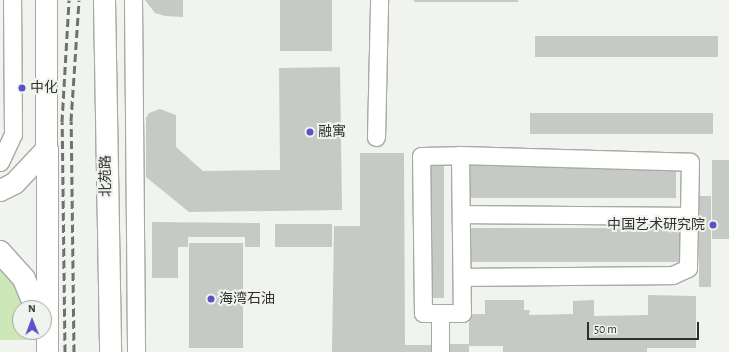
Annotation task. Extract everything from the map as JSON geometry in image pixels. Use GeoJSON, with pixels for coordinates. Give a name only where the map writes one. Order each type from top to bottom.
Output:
{"type":"FeatureCollection","features":[{"type":"Feature","properties":{"kind":"highway"},"geometry":{"type":"LineString","coordinates":[[0,252],[24,279],[33,300]]}},
{"type":"Feature","properties":{"kind":"main road"},"geometry":{"type":"LineString","coordinates":[[46,0],[46,300]]}},
{"type":"Feature","properties":{"kind":"main road","name":"北苑路"},"geometry":{"type":"LineString","coordinates":[[104,0],[110,352]]}},
{"type":"Feature","properties":{"kind":"main road"},"geometry":{"type":"LineString","coordinates":[[0,190],[14,183],[47,148]]}},
{"type":"Feature","properties":{"kind":"street"},"geometry":{"type":"LineString","coordinates":[[0,162],[13,134],[12,0]]}},
{"type":"Feature","properties":{"kind":"street"},"geometry":{"type":"LineString","coordinates":[[133,0],[136,352]]}},
{"type":"Feature","properties":{"kind":"street"},"geometry":{"type":"LineString","coordinates":[[376,137],[379,0]]}},
{"type":"Feature","properties":{"kind":"street"},"geometry":{"type":"LineString","coordinates":[[460,155],[462,313],[423,313],[421,156],[460,155],[690,162],[688,268],[672,275],[462,277]]}},
{"type":"Feature","properties":{"kind":"street"},"geometry":{"type":"LineString","coordinates":[[461,214],[689,216]]}},
{"type":"Feature","properties":{"kind":"street"},"geometry":{"type":"LineString","coordinates":[[440,313],[440,352]]}},
{"type":"Feature","properties":{"kind":"green space"},"geometry":{"type":"Polygon","coordinates":[[[0,259],[23,300],[12,300],[12,340],[0,340],[0,259]]]}},
{"type":"Feature","properties":{"kind":"building"},"geometry":{"type":"Polygon","coordinates":[[[145,0],[183,0],[183,17],[165,16],[155,13],[145,0]]]}},
{"type":"Feature","properties":{"kind":"building"},"geometry":{"type":"Polygon","coordinates":[[[280,0],[332,0],[332,51],[280,51],[280,0]]]}},
{"type":"Feature","properties":{"kind":"building"},"geometry":{"type":"Polygon","coordinates":[[[414,0],[518,0],[518,2],[414,2],[414,0]]]}},
{"type":"Feature","properties":{"kind":"building"},"geometry":{"type":"Polygon","coordinates":[[[535,36],[718,36],[718,57],[535,57],[535,36]]]}},
{"type":"Feature","properties":{"kind":"building","name":"融寓"},"geometry":{"type":"Polygon","coordinates":[[[340,67],[342,210],[189,212],[146,177],[146,118],[149,113],[160,109],[176,115],[176,147],[203,171],[280,170],[279,68],[340,67]]]}},
{"type":"Feature","properties":{"kind":"building"},"geometry":{"type":"Polygon","coordinates":[[[530,113],[713,113],[713,134],[530,134],[530,113]]]}},
{"type":"Feature","properties":{"kind":"building"},"geometry":{"type":"Polygon","coordinates":[[[360,153],[404,153],[405,345],[432,345],[433,352],[332,352],[334,226],[360,226],[360,153]]]}},
{"type":"Feature","properties":{"kind":"building"},"geometry":{"type":"Polygon","coordinates":[[[712,160],[729,160],[729,239],[712,239],[712,160]]]}},
{"type":"Feature","properties":{"kind":"building"},"geometry":{"type":"Polygon","coordinates":[[[431,162],[444,162],[444,298],[431,298],[431,162]]]}},
{"type":"Feature","properties":{"kind":"building"},"geometry":{"type":"Polygon","coordinates":[[[466,163],[676,163],[676,198],[466,198],[466,163]]]}},
{"type":"Feature","properties":{"kind":"building"},"geometry":{"type":"Polygon","coordinates":[[[699,196],[711,196],[711,287],[699,287],[699,196]]]}},
{"type":"Feature","properties":{"kind":"building"},"geometry":{"type":"Polygon","coordinates":[[[152,222],[260,223],[260,247],[245,247],[245,237],[188,237],[188,247],[178,247],[178,278],[152,278],[152,222]]]}},
{"type":"Feature","properties":{"kind":"building"},"geometry":{"type":"Polygon","coordinates":[[[275,224],[332,224],[332,247],[275,247],[275,224]]]}},
{"type":"Feature","properties":{"kind":"building"},"geometry":{"type":"Polygon","coordinates":[[[471,228],[680,228],[680,262],[471,262],[471,228]]]}},
{"type":"Feature","properties":{"kind":"building"},"geometry":{"type":"Polygon","coordinates":[[[189,243],[243,243],[243,348],[189,348],[189,243]]]}},
{"type":"Feature","properties":{"kind":"building"},"geometry":{"type":"Polygon","coordinates":[[[648,295],[696,296],[696,348],[647,348],[647,352],[503,352],[503,346],[469,346],[469,352],[450,352],[450,344],[469,344],[469,314],[485,314],[485,300],[524,300],[524,310],[530,310],[529,315],[573,314],[573,301],[594,300],[594,316],[648,315],[648,295]]]}},
{"type":"Feature","properties":{"kind":"railway"},"geometry":{"type":"LineString","coordinates":[[65,352],[62,122],[69,0]]}},
{"type":"Feature","properties":{"kind":"railway"},"geometry":{"type":"LineString","coordinates":[[74,352],[71,121],[79,0]]}},
{"type":"Feature","properties":{"kind":"place","name":"中化"},"geometry":{"type":"Point","coordinates":[22,88]}},
{"type":"Feature","properties":{"kind":"place","name":"融寓"},"geometry":{"type":"Point","coordinates":[310,132]}},
{"type":"Feature","properties":{"kind":"place","name":"中国艺术研究院"},"geometry":{"type":"Point","coordinates":[713,225]}},
{"type":"Feature","properties":{"kind":"place","name":"海湾石油"},"geometry":{"type":"Point","coordinates":[211,299]}}]}
